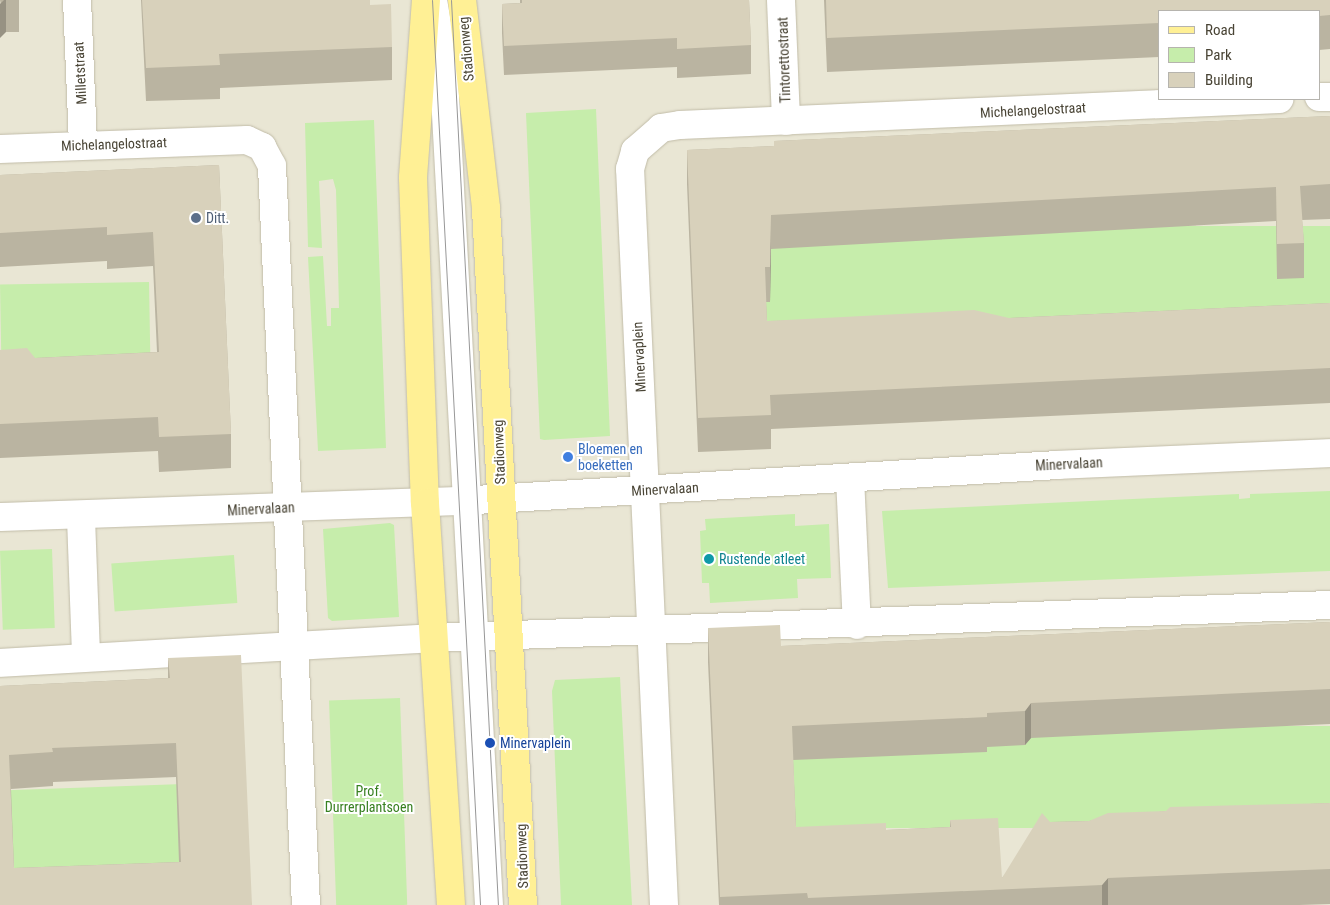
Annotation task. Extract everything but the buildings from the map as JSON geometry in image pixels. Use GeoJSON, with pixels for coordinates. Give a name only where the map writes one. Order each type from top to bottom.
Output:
{"type":"FeatureCollection","features":[{"type":"Feature","properties":{"kind":"main road"},"geometry":{"type":"LineString","coordinates":[[426,0],[413,178],[425,503],[451,905]]}},
{"type":"Feature","properties":{"kind":"main road","name":"Stadionweg"},"geometry":{"type":"LineString","coordinates":[[462,0],[486,209],[523,905]]}},
{"type":"Feature","properties":{"kind":"street","name":"Milletstraat"},"geometry":{"type":"LineString","coordinates":[[77,0],[84,145]]}},
{"type":"Feature","properties":{"kind":"street","name":"Stadionweg"},"geometry":{"type":"LineString","coordinates":[[433,0],[443,60],[489,905]]}},
{"type":"Feature","properties":{"kind":"street","name":"Tintorettostraat"},"geometry":{"type":"LineString","coordinates":[[781,0],[786,121]]}},
{"type":"Feature","properties":{"kind":"street","name":"Michelangelostraat"},"geometry":{"type":"LineString","coordinates":[[786,121],[1257,100]]}},
{"type":"Feature","properties":{"kind":"street","name":"Minervaplein"},"geometry":{"type":"LineString","coordinates":[[664,905],[630,169],[635,151],[661,128],[786,121]]}},
{"type":"Feature","properties":{"kind":"street","name":"Michelangelostraat"},"geometry":{"type":"LineString","coordinates":[[0,149],[228,139],[247,140],[262,147],[272,166],[289,508]]}},
{"type":"Feature","properties":{"kind":"street","name":"Minervalaan"},"geometry":{"type":"LineString","coordinates":[[0,517],[82,518],[425,503],[850,478],[1330,453]]}},
{"type":"Feature","properties":{"kind":"street"},"geometry":{"type":"LineString","coordinates":[[850,478],[857,625]]}},
{"type":"Feature","properties":{"kind":"street"},"geometry":{"type":"LineString","coordinates":[[289,508],[306,905]]}},
{"type":"Feature","properties":{"kind":"street"},"geometry":{"type":"LineString","coordinates":[[82,518],[86,656]]}},
{"type":"Feature","properties":{"kind":"street"},"geometry":{"type":"LineString","coordinates":[[0,663],[86,656],[434,638],[650,629],[857,625],[1330,605]]}},
{"type":"Feature","properties":{"kind":"shaded area"},"geometry":{"type":"Polygon","coordinates":[[[0,0],[1330,0],[1330,905],[0,905],[0,0]]]}},
{"type":"Feature","properties":{"kind":"green space"},"geometry":{"type":"Polygon","coordinates":[[[596,109],[610,436],[544,440],[540,439],[526,113],[596,109]]]}},
{"type":"Feature","properties":{"kind":"green space"},"geometry":{"type":"Polygon","coordinates":[[[374,120],[386,448],[318,451],[308,257],[323,256],[327,326],[331,326],[331,308],[339,308],[336,190],[333,179],[319,181],[322,248],[308,247],[305,123],[374,120]]]}},
{"type":"Feature","properties":{"kind":"green space"},"geometry":{"type":"Polygon","coordinates":[[[765,226],[1330,226],[1330,323],[765,323],[765,226]]]}},
{"type":"Feature","properties":{"kind":"green space"},"geometry":{"type":"Polygon","coordinates":[[[149,282],[151,389],[2,392],[0,285],[149,282]]]}},
{"type":"Feature","properties":{"kind":"green space"},"geometry":{"type":"Polygon","coordinates":[[[1330,491],[1330,571],[888,588],[882,511],[1239,494],[1239,499],[1250,498],[1250,494],[1330,491]]]}},
{"type":"Feature","properties":{"kind":"green space"},"geometry":{"type":"Polygon","coordinates":[[[795,514],[795,526],[829,524],[831,578],[797,579],[798,598],[710,603],[709,583],[702,583],[700,531],[706,530],[705,519],[795,514]]]}},
{"type":"Feature","properties":{"kind":"green space"},"geometry":{"type":"Polygon","coordinates":[[[390,523],[394,525],[399,617],[332,621],[328,618],[323,529],[390,523]]]}},
{"type":"Feature","properties":{"kind":"green space"},"geometry":{"type":"Polygon","coordinates":[[[52,549],[55,628],[3,630],[0,551],[52,549]]]}},
{"type":"Feature","properties":{"kind":"green space"},"geometry":{"type":"Polygon","coordinates":[[[234,555],[237,603],[115,611],[111,564],[234,555]]]}},
{"type":"Feature","properties":{"kind":"green space"},"geometry":{"type":"Polygon","coordinates":[[[620,677],[632,905],[561,905],[552,691],[555,680],[620,677]]]}},
{"type":"Feature","properties":{"kind":"green space","name":"Prof. Durrerplantsoen"},"geometry":{"type":"Polygon","coordinates":[[[400,698],[407,905],[336,905],[329,700],[400,698]]]}},
{"type":"Feature","properties":{"kind":"green space"},"geometry":{"type":"Polygon","coordinates":[[[791,726],[1330,726],[1330,828],[791,828],[791,726]]]}},
{"type":"Feature","properties":{"kind":"green space"},"geometry":{"type":"Polygon","coordinates":[[[183,784],[187,893],[4,899],[0,790],[183,784]]]}},
{"type":"Feature","properties":{"kind":"tram line"},"geometry":{"type":"LineString","coordinates":[[432,0],[480,905]]}},
{"type":"Feature","properties":{"kind":"tram line"},"geometry":{"type":"LineString","coordinates":[[451,0],[498,905]]}},
{"type":"Feature","properties":{"kind":"place","name":"Ditt."},"geometry":{"type":"Point","coordinates":[196,218]}},
{"type":"Feature","properties":{"kind":"place","name":"Bloemen en boeketten"},"geometry":{"type":"Point","coordinates":[568,457]}},
{"type":"Feature","properties":{"kind":"place","name":"Rustende atleet"},"geometry":{"type":"Point","coordinates":[709,559]}},
{"type":"Feature","properties":{"kind":"place","name":"Minervaplein"},"geometry":{"type":"Point","coordinates":[490,743]}}]}
